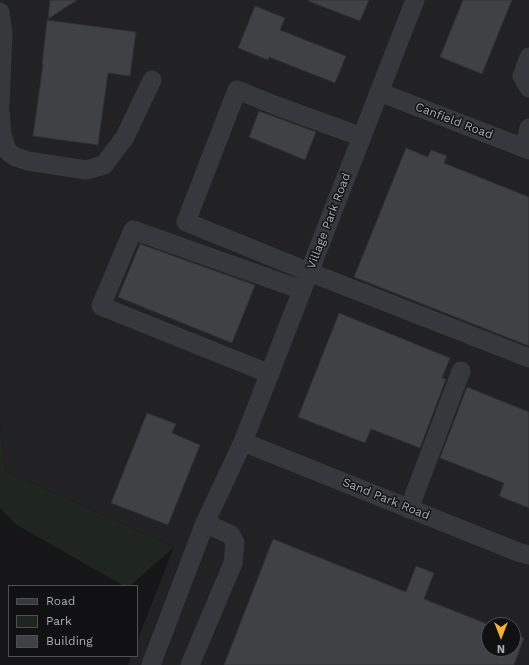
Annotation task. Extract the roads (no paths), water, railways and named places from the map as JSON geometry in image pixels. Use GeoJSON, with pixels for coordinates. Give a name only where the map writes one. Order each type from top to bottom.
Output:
{"type":"FeatureCollection","features":[{"type":"Feature","properties":{"kind":"street","name":"Village Park Road"},"geometry":{"type":"LineString","coordinates":[[151,665],[205,523],[243,442],[270,374],[415,0]]}},
{"type":"Feature","properties":{"kind":"street"},"geometry":{"type":"LineString","coordinates":[[0,12],[3,33],[0,103]]}},
{"type":"Feature","properties":{"kind":"street"},"geometry":{"type":"LineString","coordinates":[[529,57],[522,76],[529,88]]}},
{"type":"Feature","properties":{"kind":"street"},"geometry":{"type":"LineString","coordinates":[[0,110],[2,135],[7,150],[11,154],[28,161],[86,170],[104,165],[125,137],[152,80]]}},
{"type":"Feature","properties":{"kind":"street"},"geometry":{"type":"LineString","coordinates":[[362,137],[237,90],[186,222],[529,358]]}},
{"type":"Feature","properties":{"kind":"street","name":"Canfield Road"},"geometry":{"type":"LineString","coordinates":[[380,92],[526,149]]}},
{"type":"Feature","properties":{"kind":"street"},"geometry":{"type":"LineString","coordinates":[[526,149],[529,128]]}},
{"type":"Feature","properties":{"kind":"street"},"geometry":{"type":"LineString","coordinates":[[270,374],[101,306],[133,230],[302,290]]}},
{"type":"Feature","properties":{"kind":"street"},"geometry":{"type":"LineString","coordinates":[[409,508],[461,371]]}},
{"type":"Feature","properties":{"kind":"street","name":"Sand Park Road"},"geometry":{"type":"LineString","coordinates":[[243,442],[518,552],[529,555]]}},
{"type":"Feature","properties":{"kind":"street"},"geometry":{"type":"LineString","coordinates":[[190,665],[233,563],[235,543],[231,535],[205,523]]}}]}
